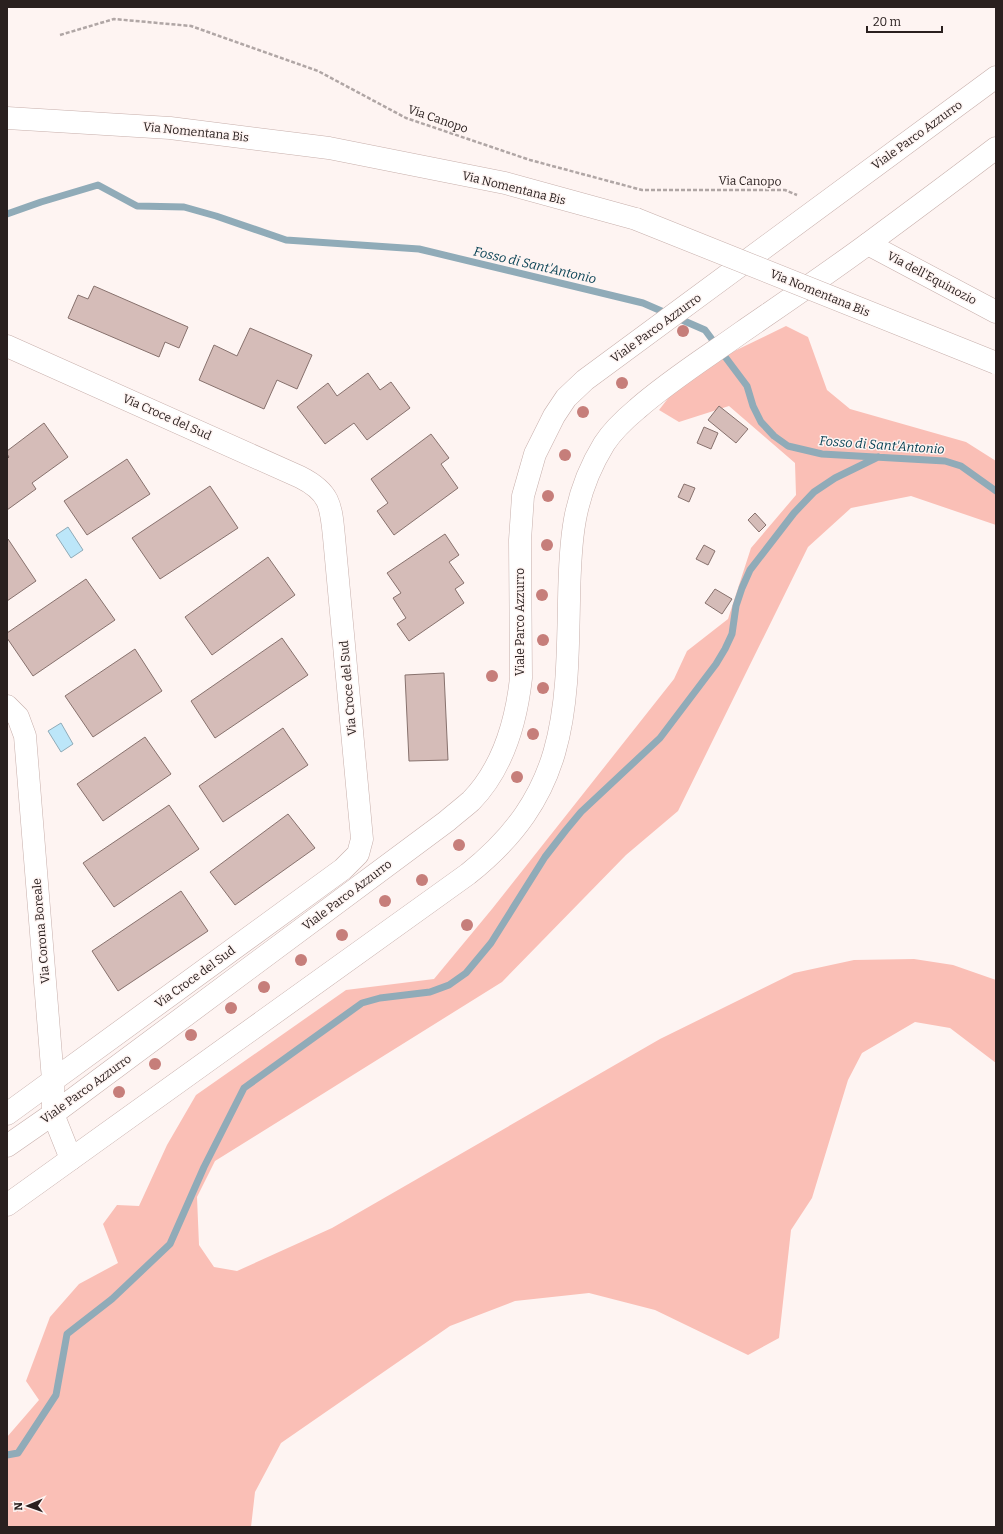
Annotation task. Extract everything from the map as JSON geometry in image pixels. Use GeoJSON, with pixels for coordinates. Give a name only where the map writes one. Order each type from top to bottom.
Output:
{"type":"FeatureCollection","features":[{"type":"Feature","properties":{"kind":"street","name":"Viale Parco Azzurro"},"geometry":{"type":"LineString","coordinates":[[7,1146],[53,1114],[447,821],[470,802],[485,784],[506,745],[513,723],[521,678],[520,518],[523,496],[535,454],[554,416],[566,398],[585,380],[996,77]]}},
{"type":"Feature","properties":{"kind":"street","name":"Via Nomentana Bis"},"geometry":{"type":"LineString","coordinates":[[7,118],[170,128],[329,148],[505,183],[636,219],[996,363]]}},
{"type":"Feature","properties":{"kind":"street"},"geometry":{"type":"LineString","coordinates":[[7,1204],[468,874],[484,861],[514,831],[535,799],[545,779],[554,755],[560,731],[568,665],[570,552],[576,509],[584,485],[605,442],[619,425],[655,393],[868,244],[996,148]]}},
{"type":"Feature","properties":{"kind":"street","name":"Via dell'Equinozio"},"geometry":{"type":"LineString","coordinates":[[868,244],[996,312]]}},
{"type":"Feature","properties":{"kind":"street","name":"Via Croce del Sud"},"geometry":{"type":"LineString","coordinates":[[7,346],[300,477],[317,487],[327,499],[330,507],[334,537],[362,838],[358,854],[343,869],[7,1114]]}},
{"type":"Feature","properties":{"kind":"street","name":"Via Corona Boreale"},"geometry":{"type":"LineString","coordinates":[[7,706],[18,717],[26,736],[53,1080],[53,1114],[71,1159]]}},
{"type":"Feature","properties":{"kind":"path","name":"Via Canopo"},"geometry":{"type":"LineString","coordinates":[[60,35],[114,19],[191,26],[318,71],[406,118],[530,160],[642,190],[785,190],[821,206]]}},
{"type":"Feature","properties":{"kind":"shaded area"},"geometry":{"type":"Polygon","coordinates":[[[786,326],[808,337],[827,390],[850,409],[966,442],[996,461],[996,525],[911,496],[851,508],[808,547],[678,811],[626,855],[502,982],[215,1161],[197,1197],[199,1245],[214,1267],[237,1271],[332,1228],[660,1039],[794,973],[854,960],[914,959],[953,965],[996,980],[996,1063],[950,1028],[915,1022],[862,1053],[848,1080],[812,1198],[791,1230],[779,1338],[748,1355],[655,1310],[589,1293],[515,1301],[450,1326],[281,1443],[255,1492],[251,1527],[7,1527],[7,1437],[39,1400],[26,1381],[50,1317],[79,1284],[118,1263],[103,1224],[117,1205],[139,1206],[167,1145],[196,1095],[346,990],[434,979],[492,909],[674,679],[687,651],[728,619],[751,548],[796,495],[795,463],[729,406],[679,422],[659,410],[687,374],[786,326]]]}},
{"type":"Feature","properties":{"kind":"water"},"geometry":{"type":"Polygon","coordinates":[[[68,527],[83,550],[71,558],[56,535],[68,527]]]}},
{"type":"Feature","properties":{"kind":"water"},"geometry":{"type":"Polygon","coordinates":[[[61,723],[73,744],[61,752],[48,731],[61,723]]]}},
{"type":"Feature","properties":{"kind":"building"},"geometry":{"type":"Polygon","coordinates":[[[94,286],[188,327],[179,348],[165,342],[159,357],[68,318],[78,295],[88,299],[94,286]]]}},
{"type":"Feature","properties":{"kind":"building"},"geometry":{"type":"Polygon","coordinates":[[[250,328],[312,355],[297,389],[277,380],[264,409],[199,380],[214,345],[237,356],[250,328]]]}},
{"type":"Feature","properties":{"kind":"building"},"geometry":{"type":"Polygon","coordinates":[[[368,373],[380,390],[391,382],[410,408],[367,440],[354,423],[325,444],[297,407],[328,383],[337,396],[368,373]]]}},
{"type":"Feature","properties":{"kind":"building"},"geometry":{"type":"Polygon","coordinates":[[[719,406],[748,429],[736,443],[708,420],[719,406]]]}},
{"type":"Feature","properties":{"kind":"building"},"geometry":{"type":"Polygon","coordinates":[[[44,423],[68,457],[32,483],[36,489],[7,510],[7,459],[9,457],[7,451],[44,423]]]}},
{"type":"Feature","properties":{"kind":"building"},"geometry":{"type":"Polygon","coordinates":[[[704,427],[718,433],[711,449],[697,443],[704,427]]]}},
{"type":"Feature","properties":{"kind":"building"},"geometry":{"type":"Polygon","coordinates":[[[431,434],[449,458],[441,464],[458,488],[394,535],[377,511],[388,503],[371,479],[431,434]]]}},
{"type":"Feature","properties":{"kind":"building"},"geometry":{"type":"Polygon","coordinates":[[[127,459],[150,494],[87,535],[64,501],[127,459]]]}},
{"type":"Feature","properties":{"kind":"building"},"geometry":{"type":"Polygon","coordinates":[[[684,484],[695,488],[689,502],[678,497],[684,484]]]}},
{"type":"Feature","properties":{"kind":"building"},"geometry":{"type":"Polygon","coordinates":[[[210,486],[238,528],[160,579],[132,538],[210,486]]]}},
{"type":"Feature","properties":{"kind":"building"},"geometry":{"type":"Polygon","coordinates":[[[755,513],[766,525],[759,532],[748,520],[755,513]]]}},
{"type":"Feature","properties":{"kind":"building"},"geometry":{"type":"Polygon","coordinates":[[[445,534],[459,555],[449,562],[464,583],[455,589],[464,603],[409,641],[397,624],[406,618],[393,598],[401,593],[387,573],[445,534]]]}},
{"type":"Feature","properties":{"kind":"building"},"geometry":{"type":"Polygon","coordinates":[[[8,539],[36,581],[7,601],[7,540],[8,539]]]}},
{"type":"Feature","properties":{"kind":"building"},"geometry":{"type":"Polygon","coordinates":[[[704,545],[715,551],[708,565],[696,559],[704,545]]]}},
{"type":"Feature","properties":{"kind":"building"},"geometry":{"type":"Polygon","coordinates":[[[268,557],[295,595],[212,655],[185,617],[268,557]]]}},
{"type":"Feature","properties":{"kind":"building"},"geometry":{"type":"Polygon","coordinates":[[[86,579],[115,620],[33,676],[7,638],[7,633],[86,579]]]}},
{"type":"Feature","properties":{"kind":"building"},"geometry":{"type":"Polygon","coordinates":[[[715,589],[732,599],[722,614],[705,603],[715,589]]]}},
{"type":"Feature","properties":{"kind":"building"},"geometry":{"type":"Polygon","coordinates":[[[282,638],[308,675],[215,738],[191,701],[282,638]]]}},
{"type":"Feature","properties":{"kind":"building"},"geometry":{"type":"Polygon","coordinates":[[[135,649],[162,691],[93,737],[65,696],[135,649]]]}},
{"type":"Feature","properties":{"kind":"building"},"geometry":{"type":"Polygon","coordinates":[[[444,673],[448,760],[409,761],[405,675],[444,673]]]}},
{"type":"Feature","properties":{"kind":"building"},"geometry":{"type":"Polygon","coordinates":[[[283,728],[308,765],[223,822],[199,786],[283,728]]]}},
{"type":"Feature","properties":{"kind":"building"},"geometry":{"type":"Polygon","coordinates":[[[145,737],[171,774],[103,821],[77,784],[145,737]]]}},
{"type":"Feature","properties":{"kind":"building"},"geometry":{"type":"Polygon","coordinates":[[[169,805],[199,849],[114,907],[83,863],[169,805]]]}},
{"type":"Feature","properties":{"kind":"building"},"geometry":{"type":"Polygon","coordinates":[[[288,814],[315,848],[235,905],[210,872],[288,814]]]}},
{"type":"Feature","properties":{"kind":"building"},"geometry":{"type":"Polygon","coordinates":[[[181,891],[208,931],[118,991],[92,951],[181,891]]]}},
{"type":"Feature","properties":{"kind":"waterway","name":"Fosso di Sant'Antonio"},"geometry":{"type":"LineString","coordinates":[[7,214],[98,185],[137,206],[184,207],[216,216],[286,240],[419,249],[643,303],[705,330],[747,386],[753,406],[761,422],[774,436],[788,446],[822,454],[945,461],[961,466],[996,491]]}},
{"type":"Feature","properties":{"kind":"waterway"},"geometry":{"type":"LineString","coordinates":[[7,1455],[18,1453],[56,1395],[67,1334],[112,1299],[170,1244],[204,1167],[244,1088],[362,1003],[380,998],[430,992],[449,985],[466,973],[491,943],[545,857],[566,830],[581,812],[660,738],[716,664],[732,634],[736,606],[750,570],[794,513],[814,492],[835,478],[878,457]]}}]}
